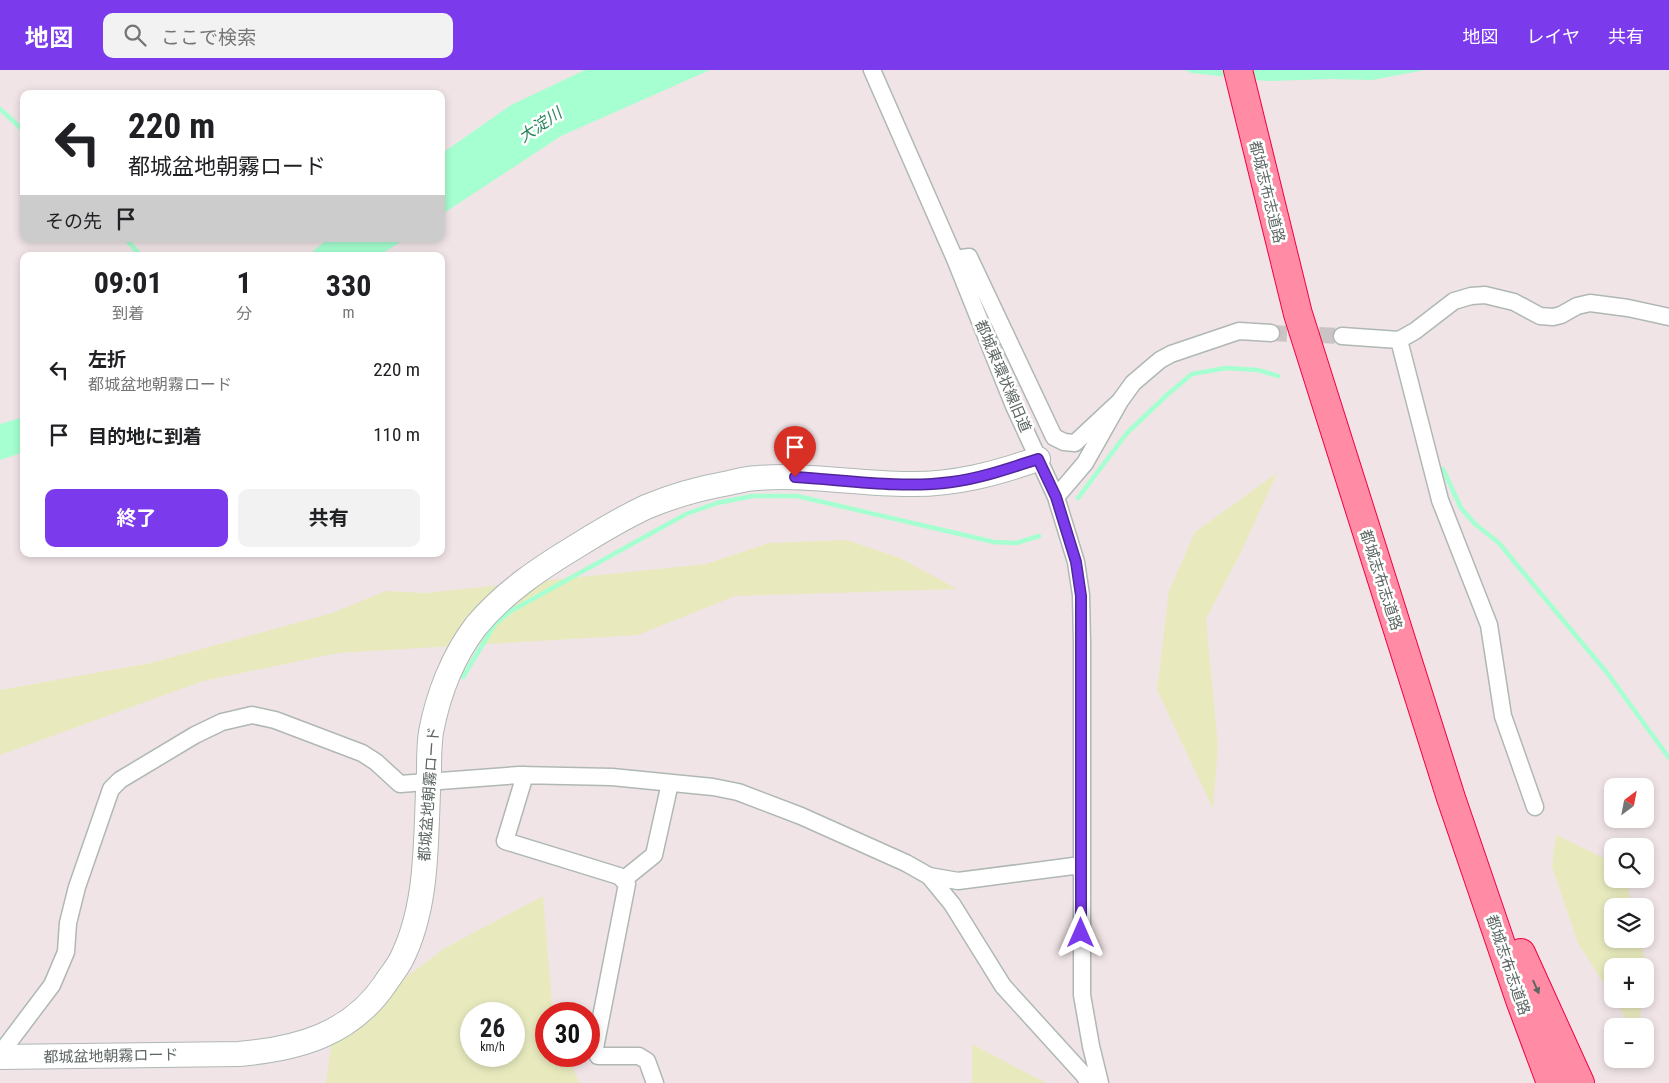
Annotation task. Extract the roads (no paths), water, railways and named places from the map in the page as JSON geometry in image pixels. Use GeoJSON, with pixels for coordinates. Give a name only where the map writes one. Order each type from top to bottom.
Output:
{"type":"FeatureCollection","features":[{"type":"Feature","properties":{"kind":"highway","name":"都城志布志道路"},"geometry":{"type":"LineString","coordinates":[[1238,70],[1298,314],[1452,798],[1550,1083]]}},
{"type":"Feature","properties":{"kind":"highway"},"geometry":{"type":"LineString","coordinates":[[1452,798],[1487,922],[1538,1083]]}},
{"type":"Feature","properties":{"kind":"highway"},"geometry":{"type":"LineString","coordinates":[[1452,798],[1580,1083]]}},
{"type":"Feature","properties":{"kind":"street","name":"都城東環状線旧道"},"geometry":{"type":"LineString","coordinates":[[872,70],[955,259],[988,344],[1056,497],[1076,562],[1081,596],[1082,995],[1100,1083]]}},
{"type":"Feature","properties":{"kind":"street"},"geometry":{"type":"LineString","coordinates":[[955,259],[969,257],[1054,437],[1064,442],[1075,443],[1120,401]]}},
{"type":"Feature","properties":{"kind":"street"},"geometry":{"type":"LineString","coordinates":[[1342,336],[1399,340],[1415,332],[1454,301],[1471,296],[1484,295],[1514,302],[1540,316],[1552,317],[1561,315],[1577,306],[1590,303],[1628,308],[1669,317]]}},
{"type":"Feature","properties":{"kind":"street"},"geometry":{"type":"LineString","coordinates":[[1056,497],[1085,463],[1120,401],[1133,384],[1160,360],[1171,354],[1239,331],[1270,333]]}},
{"type":"Feature","properties":{"kind":"street"},"geometry":{"type":"LineString","coordinates":[[1399,340],[1440,500],[1489,625],[1502,716],[1535,807]]}},
{"type":"Feature","properties":{"kind":"street","name":"都城盆地朝霧ロード"},"geometry":{"type":"LineString","coordinates":[[0,1056],[264,1052],[312,1040],[336,1029],[356,1015],[377,995],[400,961],[410,938],[419,908],[424,865],[431,734],[441,689],[475,628],[513,589],[551,561],[646,507],[701,488],[755,478],[795,477],[908,484],[952,482],[995,474],[1038,459]]}},
{"type":"Feature","properties":{"kind":"street"},"geometry":{"type":"LineString","coordinates":[[0,1056],[52,985],[66,952],[68,923],[77,887],[111,789],[120,780],[195,735],[222,722],[252,715],[276,720],[362,753],[376,762],[400,784],[525,775],[612,777],[713,787],[738,792],[801,816],[906,863],[929,876],[958,881],[1081,865]]}},
{"type":"Feature","properties":{"kind":"street"},"geometry":{"type":"LineString","coordinates":[[525,775],[505,841],[619,876],[627,884],[594,1048],[598,1056],[639,1056],[647,1061],[655,1083]]}},
{"type":"Feature","properties":{"kind":"street"},"geometry":{"type":"LineString","coordinates":[[623,880],[654,855],[670,783]]}},
{"type":"Feature","properties":{"kind":"street"},"geometry":{"type":"LineString","coordinates":[[929,876],[952,904],[1003,986],[1089,1083]]}},
{"type":"Feature","properties":{"kind":"water","name":"大淀川"},"geometry":{"type":"Polygon","coordinates":[[[585,70],[710,70],[561,136],[445,212],[445,151],[511,105],[585,70]]]}},
{"type":"Feature","properties":{"kind":"water"},"geometry":{"type":"Polygon","coordinates":[[[1185,70],[1425,70],[1372,80],[1266,81],[1191,73],[1185,70]]]}},
{"type":"Feature","properties":{"kind":"water"},"geometry":{"type":"Polygon","coordinates":[[[324,242],[400,242],[384,252],[312,252],[324,242]]]}},
{"type":"Feature","properties":{"kind":"water"},"geometry":{"type":"Polygon","coordinates":[[[20,418],[20,453],[0,460],[0,424],[20,418]]]}},
{"type":"Feature","properties":{"kind":"waterway"},"geometry":{"type":"LineString","coordinates":[[0,109],[20,127]]}},
{"type":"Feature","properties":{"kind":"waterway"},"geometry":{"type":"LineString","coordinates":[[129,242],[137,252]]}},
{"type":"Feature","properties":{"kind":"waterway"},"geometry":{"type":"LineString","coordinates":[[1078,498],[1127,433],[1192,374],[1226,368],[1258,370],[1278,376]]}},
{"type":"Feature","properties":{"kind":"waterway"},"geometry":{"type":"LineString","coordinates":[[1443,469],[1461,508],[1475,524],[1499,543],[1608,674],[1669,758]]}},
{"type":"Feature","properties":{"kind":"waterway"},"geometry":{"type":"LineString","coordinates":[[463,677],[495,624],[511,611],[686,514],[717,503],[753,496],[797,496],[994,542],[1016,543],[1039,536]]}},
{"type":"Feature","properties":{"kind":"tunnel"},"geometry":{"type":"LineString","coordinates":[[1271,333],[1342,336]]}}]}
